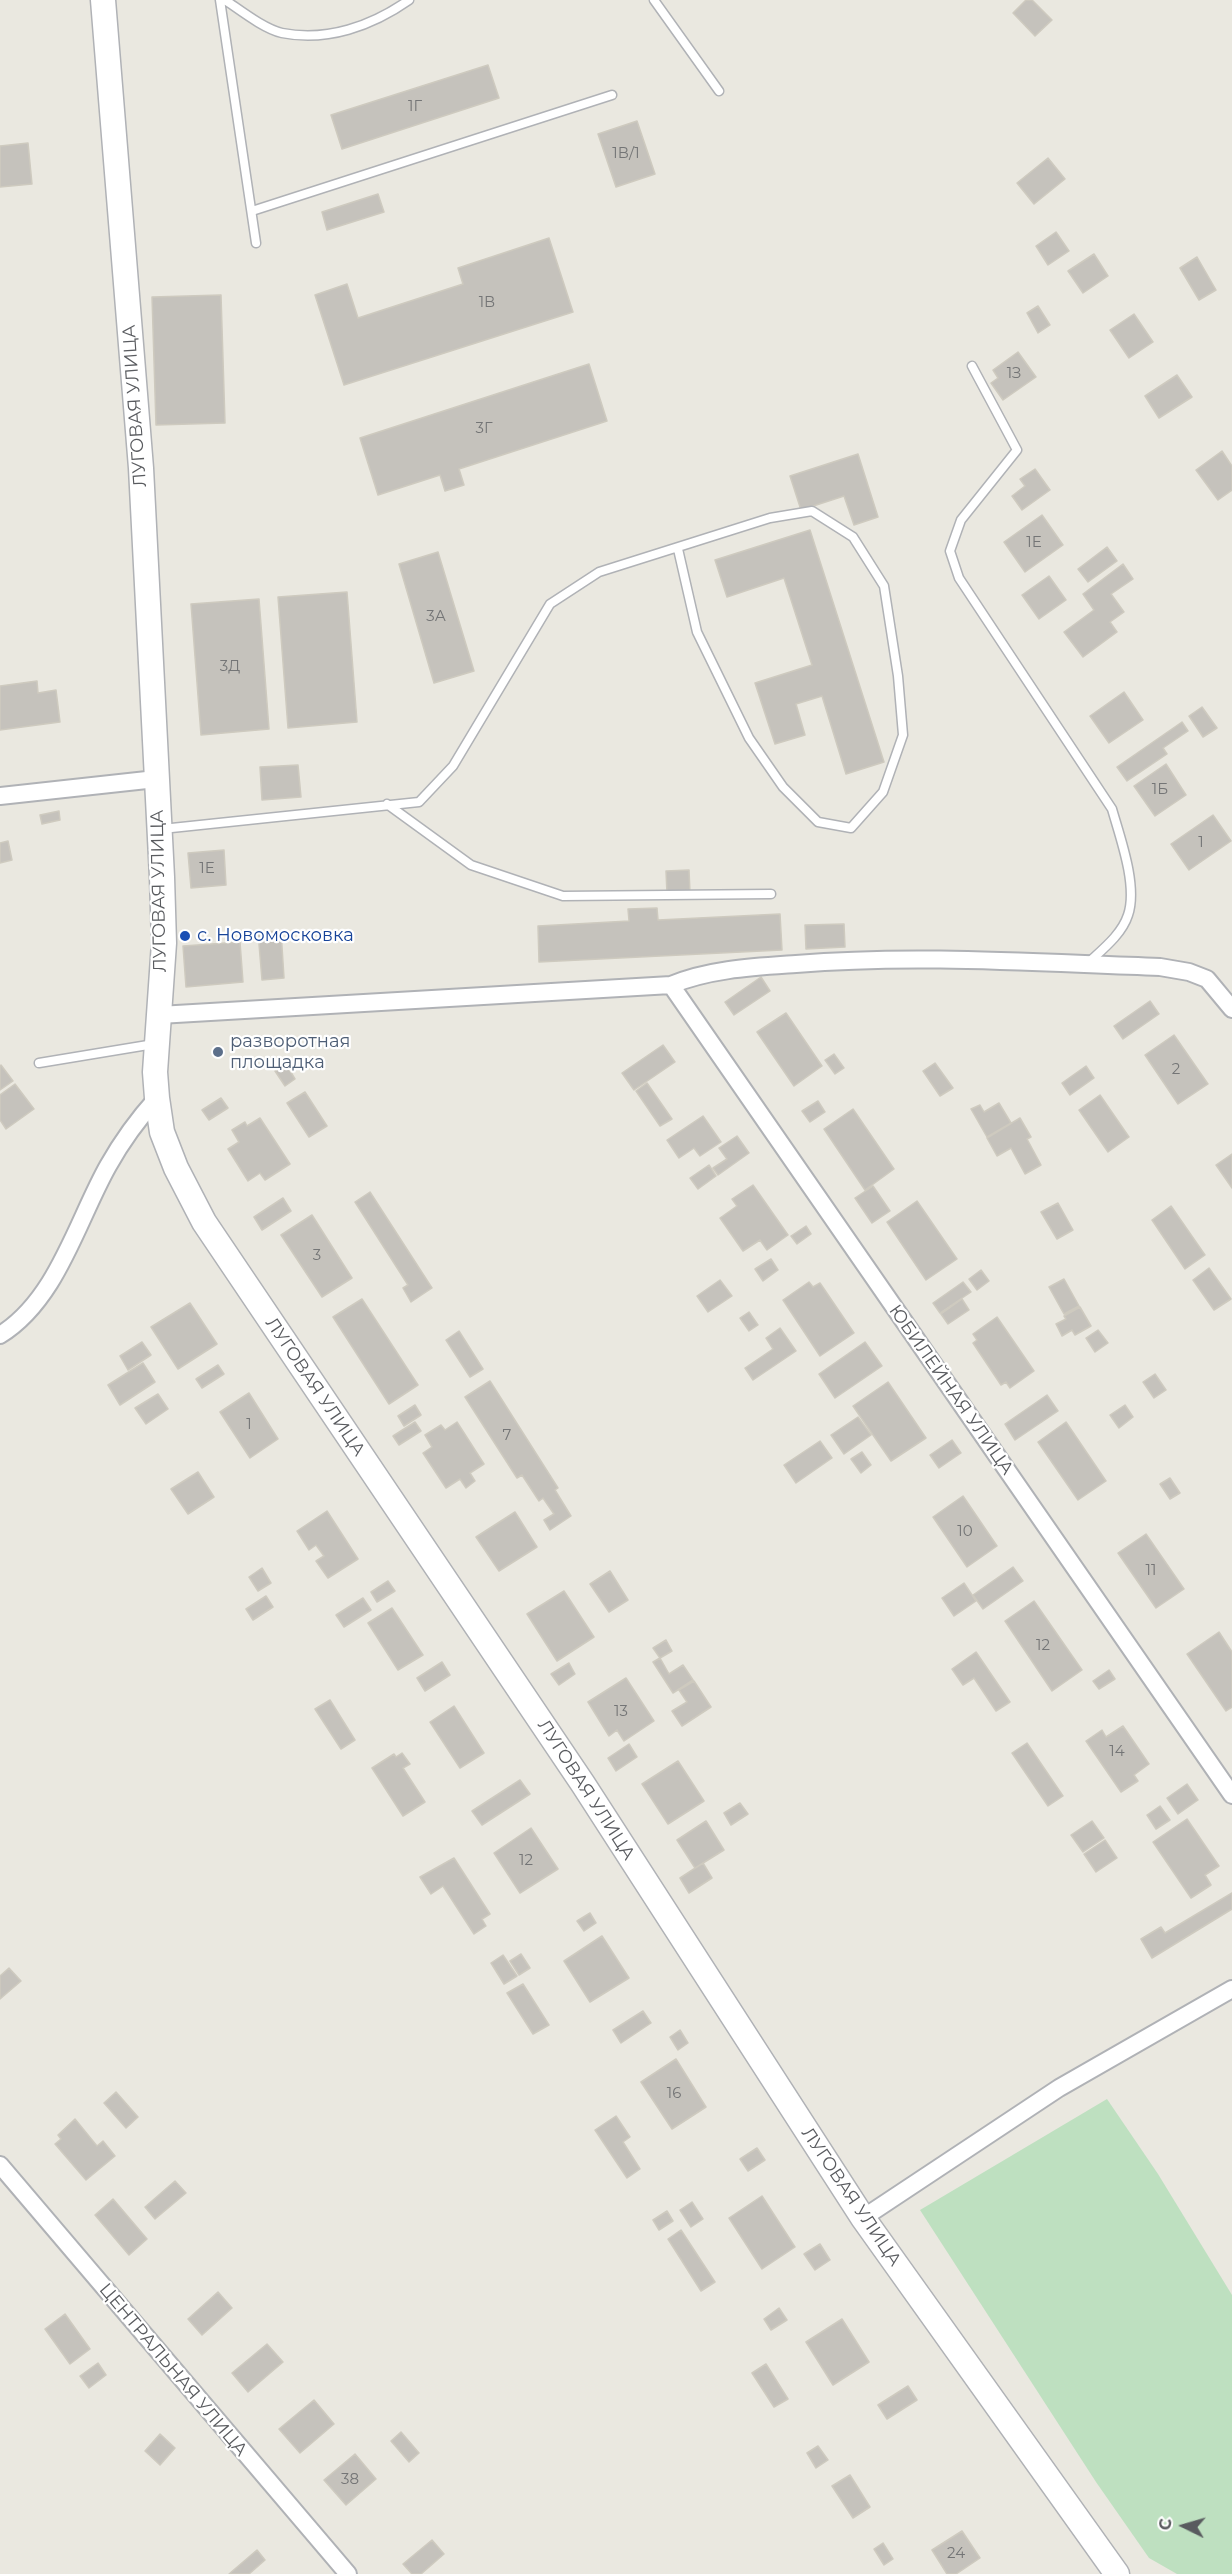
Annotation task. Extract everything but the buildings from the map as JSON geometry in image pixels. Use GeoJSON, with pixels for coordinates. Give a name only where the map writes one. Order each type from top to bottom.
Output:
{"type":"FeatureCollection","features":[{"type":"Feature","properties":{"kind":"street","name":"ЛУГОВАЯ УЛИЦА"},"geometry":{"type":"LineString","coordinates":[[103,0],[141,468],[159,829],[164,943],[155,1072],[162,1132],[176,1168],[204,1222],[583,1784],[863,2218],[1117,2574]]}},
{"type":"Feature","properties":{"kind":"street"},"geometry":{"type":"LineString","coordinates":[[0,796],[156,779]]}},
{"type":"Feature","properties":{"kind":"street"},"geometry":{"type":"LineString","coordinates":[[159,1015],[671,985],[695,975],[753,967],[842,960],[1160,967],[1189,972],[1207,979],[1232,1009]]}},
{"type":"Feature","properties":{"kind":"street","name":"ЮБИЛЕЙНАЯ УЛИЦА"},"geometry":{"type":"LineString","coordinates":[[671,985],[1232,1795]]}},
{"type":"Feature","properties":{"kind":"street"},"geometry":{"type":"LineString","coordinates":[[0,1335],[28,1311],[62,1264],[107,1167],[135,1124],[157,1098]]}},
{"type":"Feature","properties":{"kind":"street"},"geometry":{"type":"LineString","coordinates":[[863,2218],[1059,2088],[1232,1989]]}},
{"type":"Feature","properties":{"kind":"street","name":"ЦЕНТРАЛЬНАЯ УЛИЦА"},"geometry":{"type":"LineString","coordinates":[[0,2164],[348,2574]]}},
{"type":"Feature","properties":{"kind":"lane"},"geometry":{"type":"LineString","coordinates":[[220,0],[256,243]]}},
{"type":"Feature","properties":{"kind":"lane"},"geometry":{"type":"LineString","coordinates":[[225,0],[246,15],[280,32],[330,35],[388,15],[409,0]]}},
{"type":"Feature","properties":{"kind":"lane"},"geometry":{"type":"LineString","coordinates":[[654,0],[719,91]]}},
{"type":"Feature","properties":{"kind":"lane"},"geometry":{"type":"LineString","coordinates":[[252,211],[612,95]]}},
{"type":"Feature","properties":{"kind":"lane"},"geometry":{"type":"LineString","coordinates":[[972,366],[1017,450],[961,520],[950,551],[959,578],[1112,809],[1124,848],[1130,889],[1128,915],[1112,941],[1086,965]]}},
{"type":"Feature","properties":{"kind":"lane"},"geometry":{"type":"LineString","coordinates":[[159,829],[419,802],[453,766],[550,604],[599,572],[771,518],[813,511],[853,537],[884,586],[898,676],[903,735],[883,792],[851,828],[818,822],[783,787],[748,738],[698,632],[678,549]]}},
{"type":"Feature","properties":{"kind":"lane"},"geometry":{"type":"LineString","coordinates":[[387,804],[471,865],[563,896],[771,894]]}},
{"type":"Feature","properties":{"kind":"lane"},"geometry":{"type":"LineString","coordinates":[[39,1063],[158,1043]]}},
{"type":"Feature","properties":{"kind":"green space"},"geometry":{"type":"Polygon","coordinates":[[[1107,2099],[1158,2174],[1232,2295],[1232,2574],[1177,2574],[1149,2558],[1096,2482],[920,2210],[1107,2099]]]}},
{"type":"Feature","properties":{"kind":"place","name":"с. Новомосковка"},"geometry":{"type":"Point","coordinates":[185,936]}},
{"type":"Feature","properties":{"kind":"place","name":"разворотная площадка"},"geometry":{"type":"Point","coordinates":[218,1052]}}]}
